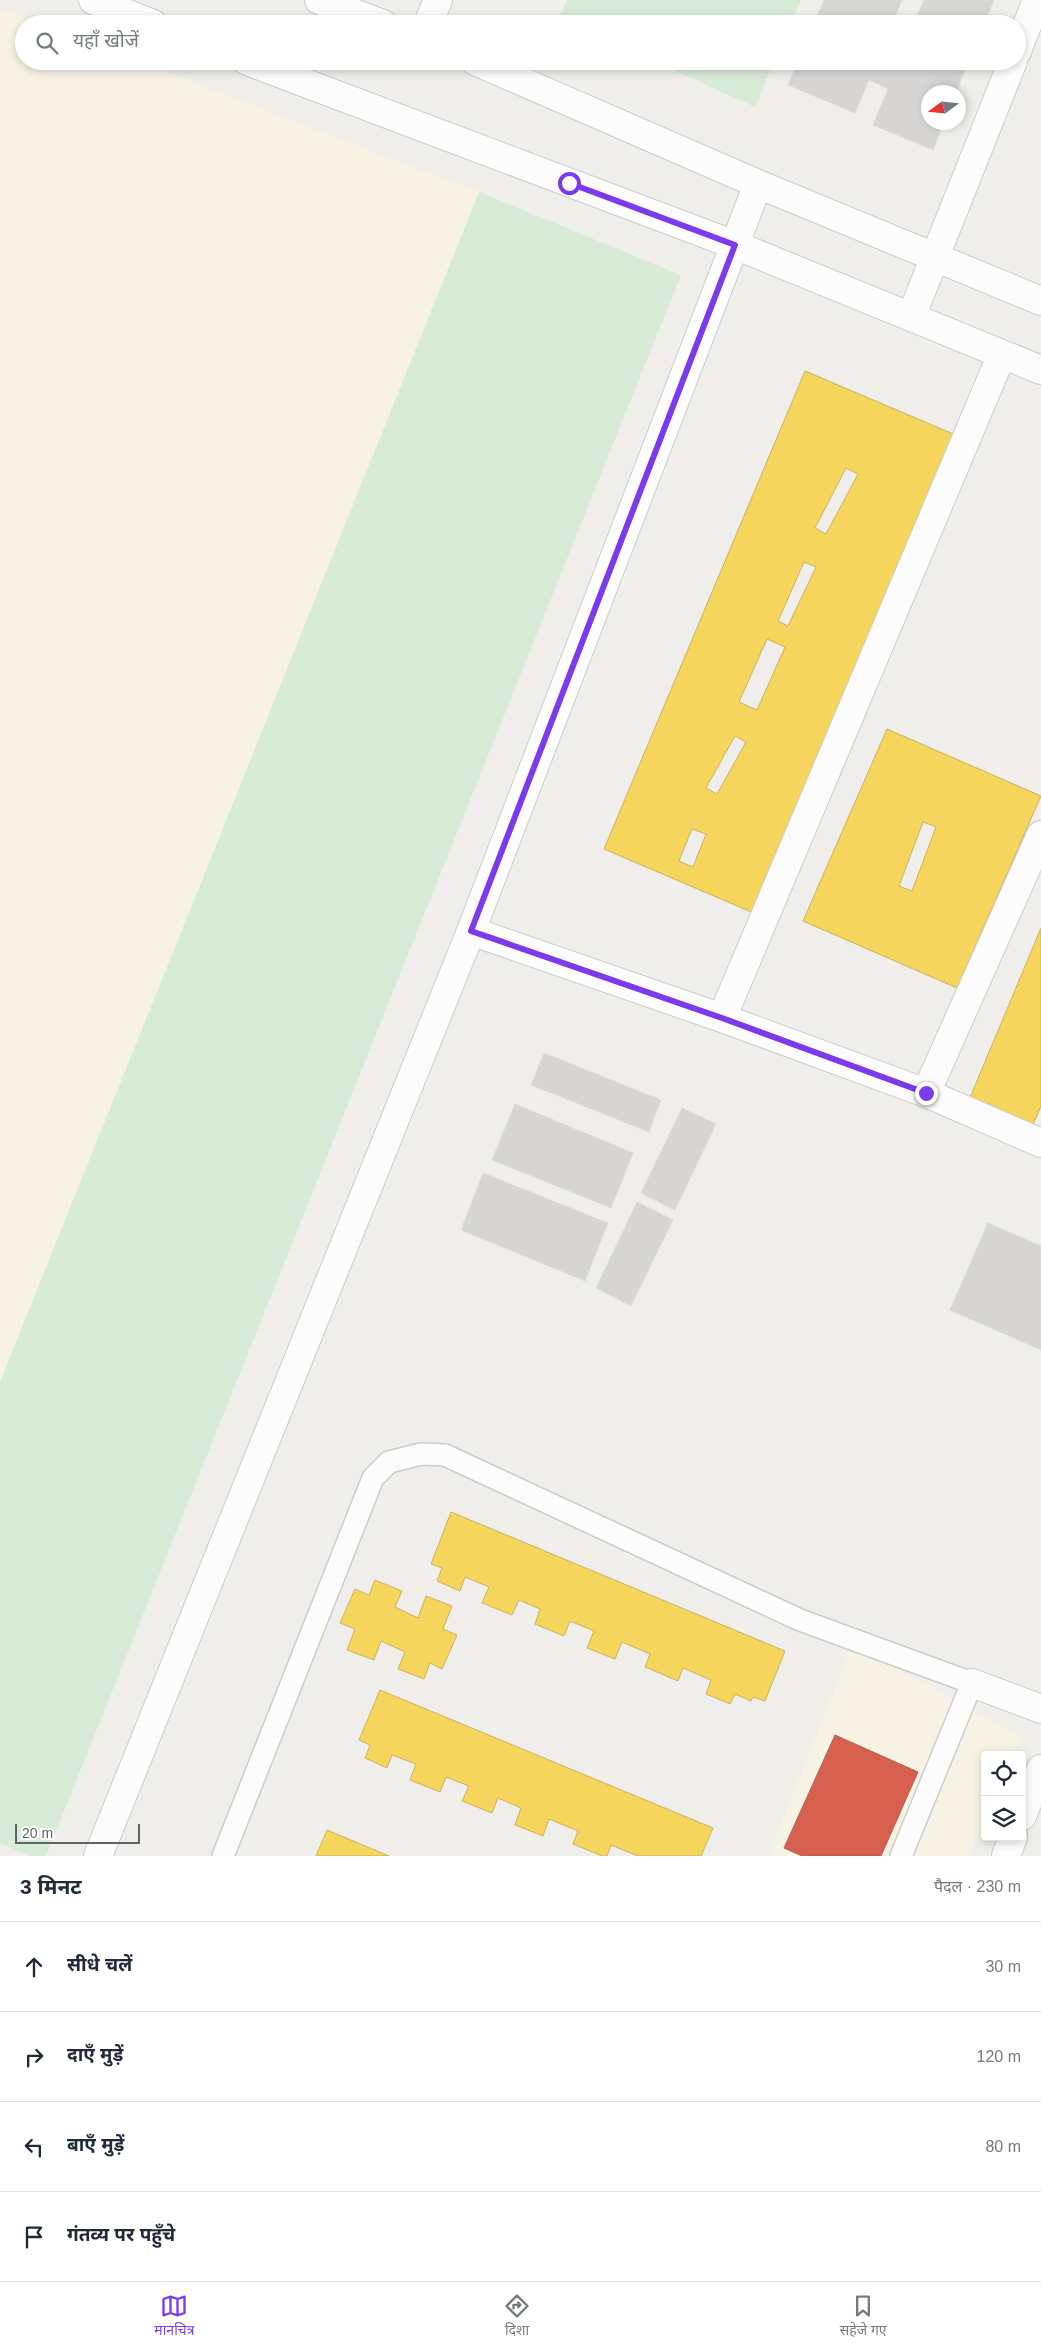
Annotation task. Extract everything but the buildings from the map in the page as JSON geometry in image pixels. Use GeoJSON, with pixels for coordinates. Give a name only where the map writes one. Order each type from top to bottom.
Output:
{"type":"FeatureCollection","features":[{"type":"Feature","properties":{"kind":"street"},"geometry":{"type":"LineString","coordinates":[[93,0],[130,15]]}},
{"type":"Feature","properties":{"kind":"street"},"geometry":{"type":"LineString","coordinates":[[319,0],[359,15]]}},
{"type":"Feature","properties":{"kind":"street"},"geometry":{"type":"LineString","coordinates":[[432,15],[438,0]]}},
{"type":"Feature","properties":{"kind":"street"},"geometry":{"type":"LineString","coordinates":[[1026,29],[1038,0]]}},
{"type":"Feature","properties":{"kind":"street"},"geometry":{"type":"LineString","coordinates":[[271,70],[735,245],[1041,370]]}},
{"type":"Feature","properties":{"kind":"street"},"geometry":{"type":"LineString","coordinates":[[496,70],[758,184],[1041,301]]}},
{"type":"Feature","properties":{"kind":"street"},"geometry":{"type":"LineString","coordinates":[[911,317],[1009,70]]}},
{"type":"Feature","properties":{"kind":"street"},"geometry":{"type":"LineString","coordinates":[[98,1856],[471,931],[758,184]]}},
{"type":"Feature","properties":{"kind":"street"},"geometry":{"type":"LineString","coordinates":[[722,1018],[1002,354]]}},
{"type":"Feature","properties":{"kind":"street"},"geometry":{"type":"LineString","coordinates":[[926,1093],[1041,835]]}},
{"type":"Feature","properties":{"kind":"street"},"geometry":{"type":"LineString","coordinates":[[471,931],[722,1018],[926,1093],[1041,1143]]}},
{"type":"Feature","properties":{"kind":"street"},"geometry":{"type":"LineString","coordinates":[[972,1683],[1041,1709]]}},
{"type":"Feature","properties":{"kind":"street"},"geometry":{"type":"LineString","coordinates":[[1026,1806],[1041,1769]]}},
{"type":"Feature","properties":{"kind":"street"},"geometry":{"type":"LineString","coordinates":[[1006,1856],[1012,1841]]}},
{"type":"Feature","properties":{"kind":"lane"},"geometry":{"type":"LineString","coordinates":[[223,1856],[373,1478],[389,1462],[421,1454],[445,1455],[800,1620],[972,1683],[901,1856]]}},
{"type":"Feature","properties":{"kind":"shaded area"},"geometry":{"type":"Polygon","coordinates":[[[0,8],[18,15],[15,15],[15,70],[161,70],[479,192],[0,1382],[0,8]]]}},
{"type":"Feature","properties":{"kind":"shaded area"},"geometry":{"type":"Polygon","coordinates":[[[853,1645],[1021,1737],[1015,1751],[981,1751],[981,1828],[969,1856],[768,1856],[853,1645]]]}},
{"type":"Feature","properties":{"kind":"green space"},"geometry":{"type":"Polygon","coordinates":[[[567,0],[801,0],[794,15],[560,15],[567,0]]]}},
{"type":"Feature","properties":{"kind":"green space"},"geometry":{"type":"Polygon","coordinates":[[[674,70],[770,70],[755,107],[674,70]]]}},
{"type":"Feature","properties":{"kind":"green space"},"geometry":{"type":"Polygon","coordinates":[[[479,192],[681,275],[46,1856],[31,1856],[0,1843],[0,1382],[479,192]]]}},
{"type":"Feature","properties":{"kind":"route"},"geometry":{"type":"LineString","coordinates":[[569,183],[735,245],[471,931],[722,1018],[926,1093]]}}]}
